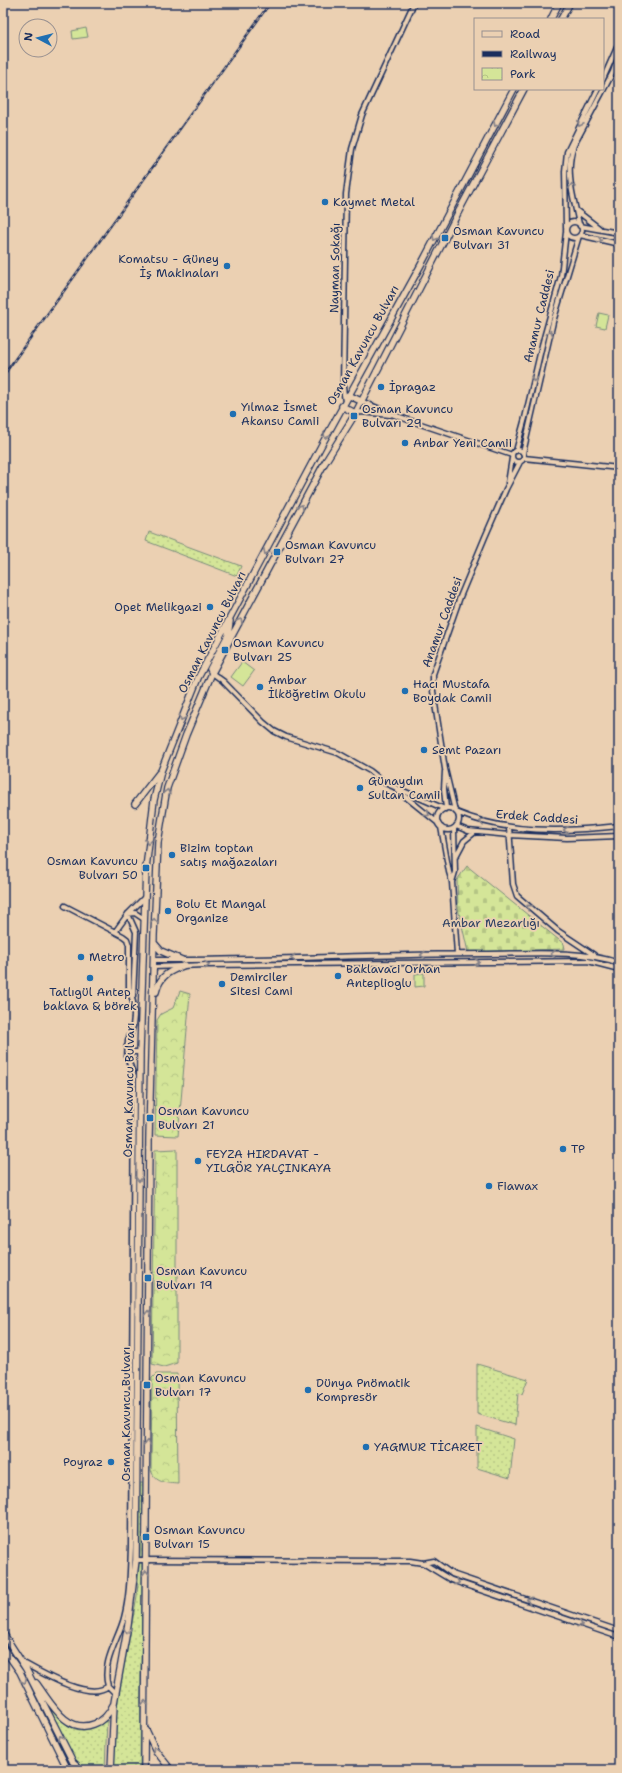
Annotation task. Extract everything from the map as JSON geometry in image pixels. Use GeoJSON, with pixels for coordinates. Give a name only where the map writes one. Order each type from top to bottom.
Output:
{"type":"FeatureCollection","features":[{"type":"Feature","properties":{"kind":"highway"},"geometry":{"type":"LineString","coordinates":[[552,18],[559,3]]}},
{"type":"Feature","properties":{"kind":"highway"},"geometry":{"type":"LineString","coordinates":[[562,18],[570,3]]}},
{"type":"Feature","properties":{"kind":"highway","name":"Osman Kavuncu Bulvarı"},"geometry":{"type":"LineString","coordinates":[[110,1770],[114,1703],[128,1625],[136,1560],[134,1532],[134,1457],[140,1052],[148,843],[154,800],[161,771],[198,678],[348,395],[422,263],[513,90]]}},
{"type":"Feature","properties":{"kind":"highway","name":"Osman Kavuncu Bulvarı"},"geometry":{"type":"LineString","coordinates":[[144,1770],[149,1138],[158,842],[167,788],[186,735],[212,673],[324,464],[361,402],[461,207],[523,90]]}},
{"type":"Feature","properties":{"kind":"highway"},"geometry":{"type":"LineString","coordinates":[[348,395],[361,402]]}},
{"type":"Feature","properties":{"kind":"highway"},"geometry":{"type":"LineString","coordinates":[[344,404],[355,413]]}},
{"type":"Feature","properties":{"kind":"highway"},"geometry":{"type":"LineString","coordinates":[[212,673],[210,669],[228,635],[230,617]]}},
{"type":"Feature","properties":{"kind":"highway"},"geometry":{"type":"LineString","coordinates":[[135,804],[161,771]]}},
{"type":"Feature","properties":{"kind":"highway"},"geometry":{"type":"LineString","coordinates":[[154,942],[161,951],[184,963]]}},
{"type":"Feature","properties":{"kind":"highway"},"geometry":{"type":"LineString","coordinates":[[144,964],[154,960]]}},
{"type":"Feature","properties":{"kind":"highway"},"geometry":{"type":"LineString","coordinates":[[154,1000],[158,983],[163,976],[184,963]]}},
{"type":"Feature","properties":{"kind":"highway"},"geometry":{"type":"LineString","coordinates":[[144,964],[154,969]]}},
{"type":"Feature","properties":{"kind":"highway"},"geometry":{"type":"LineString","coordinates":[[142,972],[148,967],[154,969]]}},
{"type":"Feature","properties":{"kind":"highway"},"geometry":{"type":"LineString","coordinates":[[3,1633],[26,1669],[62,1718],[73,1724],[86,1726],[96,1724],[108,1714],[114,1703]]}},
{"type":"Feature","properties":{"kind":"highway"},"geometry":{"type":"LineString","coordinates":[[3,1648],[20,1672],[68,1770]]}},
{"type":"Feature","properties":{"kind":"highway"},"geometry":{"type":"LineString","coordinates":[[26,1669],[73,1762],[82,1770]]}},
{"type":"Feature","properties":{"kind":"highway"},"geometry":{"type":"LineString","coordinates":[[144,1726],[156,1751],[171,1770]]}},
{"type":"Feature","properties":{"kind":"main road"},"geometry":{"type":"LineString","coordinates":[[613,3],[619,8]]}},
{"type":"Feature","properties":{"kind":"street","name":"Nayman Sokağı"},"geometry":{"type":"LineString","coordinates":[[344,404],[346,194],[352,149],[362,115],[414,3]]}},
{"type":"Feature","properties":{"kind":"street"},"geometry":{"type":"LineString","coordinates":[[604,77],[619,43]]}},
{"type":"Feature","properties":{"kind":"street"},"geometry":{"type":"LineString","coordinates":[[604,88],[619,55]]}},
{"type":"Feature","properties":{"kind":"street","name":"Anamur Caddesi"},"geometry":{"type":"LineString","coordinates":[[506,489],[513,455],[525,418],[542,345],[561,276],[566,230],[565,166],[567,152],[598,90]]}},
{"type":"Feature","properties":{"kind":"street"},"geometry":{"type":"LineString","coordinates":[[579,235],[581,232],[580,225],[571,182],[571,154],[603,90]]}},
{"type":"Feature","properties":{"kind":"street"},"geometry":{"type":"LineString","coordinates":[[576,210],[601,230]]}},
{"type":"Feature","properties":{"kind":"street"},"geometry":{"type":"LineString","coordinates":[[619,233],[572,222],[566,230],[571,237],[579,235],[619,244]]}},
{"type":"Feature","properties":{"kind":"street","name":"Anamur Caddesi"},"geometry":{"type":"LineString","coordinates":[[445,769],[433,691],[434,669],[460,597],[506,489],[522,458],[553,322],[579,235]]}},
{"type":"Feature","properties":{"kind":"street"},"geometry":{"type":"LineString","coordinates":[[361,402],[394,415],[513,455]]}},
{"type":"Feature","properties":{"kind":"street"},"geometry":{"type":"LineString","coordinates":[[355,413],[362,412],[394,415]]}},
{"type":"Feature","properties":{"kind":"street"},"geometry":{"type":"LineString","coordinates":[[513,455],[519,450],[522,458]]}},
{"type":"Feature","properties":{"kind":"street"},"geometry":{"type":"LineString","coordinates":[[513,455],[515,462],[522,458],[619,468]]}},
{"type":"Feature","properties":{"kind":"street"},"geometry":{"type":"LineString","coordinates":[[212,673],[223,681],[263,722],[274,731],[338,753],[370,771],[385,783],[455,812]]}},
{"type":"Feature","properties":{"kind":"street"},"geometry":{"type":"LineString","coordinates":[[445,769],[445,809]]}},
{"type":"Feature","properties":{"kind":"street"},"geometry":{"type":"LineString","coordinates":[[445,769],[458,820],[455,827],[455,872],[452,882]]}},
{"type":"Feature","properties":{"kind":"street"},"geometry":{"type":"LineString","coordinates":[[394,787],[439,825],[447,830],[455,827]]}},
{"type":"Feature","properties":{"kind":"street"},"geometry":{"type":"LineString","coordinates":[[445,809],[438,814],[439,825],[452,882],[457,954]]}},
{"type":"Feature","properties":{"kind":"street","name":"Erdek Caddesi"},"geometry":{"type":"LineString","coordinates":[[455,812],[475,820],[509,827],[570,831],[619,826]]}},
{"type":"Feature","properties":{"kind":"street","name":"Erdek Caddesi"},"geometry":{"type":"LineString","coordinates":[[455,827],[475,832],[510,836],[567,838],[619,836]]}},
{"type":"Feature","properties":{"kind":"street"},"geometry":{"type":"LineString","coordinates":[[509,827],[513,884],[517,896],[558,931],[594,955]]}},
{"type":"Feature","properties":{"kind":"street"},"geometry":{"type":"LineString","coordinates":[[455,861],[464,841],[475,832]]}},
{"type":"Feature","properties":{"kind":"street"},"geometry":{"type":"LineString","coordinates":[[115,932],[128,914],[145,897]]}},
{"type":"Feature","properties":{"kind":"street"},"geometry":{"type":"LineString","coordinates":[[65,906],[125,937],[129,943],[130,988],[133,1002]]}},
{"type":"Feature","properties":{"kind":"street"},"geometry":{"type":"LineString","coordinates":[[128,914],[135,912],[144,919]]}},
{"type":"Feature","properties":{"kind":"street"},"geometry":{"type":"LineString","coordinates":[[128,914],[136,932],[133,1002],[134,1021],[127,1046],[127,1057],[134,1076],[136,1253]]}},
{"type":"Feature","properties":{"kind":"street"},"geometry":{"type":"LineString","coordinates":[[154,969],[184,963],[457,954],[594,955],[619,963]]}},
{"type":"Feature","properties":{"kind":"street"},"geometry":{"type":"LineString","coordinates":[[565,961],[571,954]]}},
{"type":"Feature","properties":{"kind":"street"},"geometry":{"type":"LineString","coordinates":[[154,960],[184,963],[588,961],[619,969]]}},
{"type":"Feature","properties":{"kind":"street"},"geometry":{"type":"LineString","coordinates":[[127,1046],[133,1052]]}},
{"type":"Feature","properties":{"kind":"street"},"geometry":{"type":"LineString","coordinates":[[127,1057],[133,1052],[140,1052]]}},
{"type":"Feature","properties":{"kind":"street"},"geometry":{"type":"LineString","coordinates":[[116,1694],[108,1686],[109,1660],[124,1617],[127,1602],[134,1532]]}},
{"type":"Feature","properties":{"kind":"street"},"geometry":{"type":"LineString","coordinates":[[136,1560],[410,1561],[423,1563],[434,1561],[452,1574],[619,1631]]}},
{"type":"Feature","properties":{"kind":"street"},"geometry":{"type":"LineString","coordinates":[[423,1563],[451,1580],[619,1637]]}},
{"type":"Feature","properties":{"kind":"street"},"geometry":{"type":"LineString","coordinates":[[21,1661],[49,1678],[89,1691],[99,1691],[108,1686]]}},
{"type":"Feature","properties":{"kind":"green space"},"geometry":{"type":"Polygon","coordinates":[[[86,28],[88,37],[73,39],[72,31],[86,28]]]}},
{"type":"Feature","properties":{"kind":"green space"},"geometry":{"type":"Polygon","coordinates":[[[599,313],[608,315],[605,328],[596,326],[599,313]]]}},
{"type":"Feature","properties":{"kind":"green space"},"geometry":{"type":"Polygon","coordinates":[[[149,532],[241,566],[237,576],[146,541],[149,532]]]}},
{"type":"Feature","properties":{"kind":"green space"},"geometry":{"type":"Polygon","coordinates":[[[242,662],[254,671],[243,686],[231,677],[242,662]]]}},
{"type":"Feature","properties":{"kind":"green space","name":"Ambar Mezarlığı"},"geometry":{"type":"Polygon","coordinates":[[[467,866],[564,944],[565,949],[468,952],[458,908],[457,880],[467,866]]]}},
{"type":"Feature","properties":{"kind":"green space"},"geometry":{"type":"Polygon","coordinates":[[[424,973],[424,986],[415,987],[415,974],[424,973]]]}},
{"type":"Feature","properties":{"kind":"green space"},"geometry":{"type":"Polygon","coordinates":[[[180,991],[190,994],[178,1136],[155,1135],[157,1020],[161,1014],[173,1008],[180,991]]]}},
{"type":"Feature","properties":{"kind":"green space"},"geometry":{"type":"Polygon","coordinates":[[[177,1149],[177,1363],[164,1367],[152,1364],[155,1150],[177,1149]]]}},
{"type":"Feature","properties":{"kind":"green space"},"geometry":{"type":"Polygon","coordinates":[[[477,1364],[528,1379],[522,1394],[518,1393],[515,1425],[477,1414],[477,1364]]]}},
{"type":"Feature","properties":{"kind":"green space"},"geometry":{"type":"Polygon","coordinates":[[[156,1374],[177,1374],[178,1484],[165,1483],[158,1480],[155,1478],[151,1470],[152,1378],[156,1374]]]}},
{"type":"Feature","properties":{"kind":"green space"},"geometry":{"type":"Polygon","coordinates":[[[477,1427],[514,1439],[510,1478],[477,1468],[477,1427]]]}},
{"type":"Feature","properties":{"kind":"green space"},"geometry":{"type":"Polygon","coordinates":[[[140,1483],[143,1483],[140,1770],[114,1770],[117,1705],[137,1596],[140,1552],[140,1483]]]}},
{"type":"Feature","properties":{"kind":"green space"},"geometry":{"type":"Polygon","coordinates":[[[46,1702],[59,1718],[72,1728],[80,1730],[88,1729],[107,1720],[105,1770],[88,1770],[75,1759],[63,1739],[45,1703],[46,1702]]]}},
{"type":"Feature","properties":{"kind":"railway"},"geometry":{"type":"LineString","coordinates":[[3,376],[270,3]]}},
{"type":"Feature","properties":{"kind":"place","name":"Kaymet Metal"},"geometry":{"type":"Point","coordinates":[325,202]}},
{"type":"Feature","properties":{"kind":"place","name":"Osman Kavuncu Bulvarı 31"},"geometry":{"type":"Point","coordinates":[445,238]}},
{"type":"Feature","properties":{"kind":"place","name":"Komatsu - Güney İş Makinaları"},"geometry":{"type":"Point","coordinates":[227,266]}},
{"type":"Feature","properties":{"kind":"place","name":"İpragaz"},"geometry":{"type":"Point","coordinates":[381,387]}},
{"type":"Feature","properties":{"kind":"place","name":"Yılmaz İsmet Akansu Camii"},"geometry":{"type":"Point","coordinates":[233,414]}},
{"type":"Feature","properties":{"kind":"place","name":"Osman Kavuncu Bulvarı 29"},"geometry":{"type":"Point","coordinates":[354,416]}},
{"type":"Feature","properties":{"kind":"place","name":"Anbar Yeni Camii"},"geometry":{"type":"Point","coordinates":[405,443]}},
{"type":"Feature","properties":{"kind":"place","name":"Osman Kavuncu Bulvarı 27"},"geometry":{"type":"Point","coordinates":[277,552]}},
{"type":"Feature","properties":{"kind":"place","name":"Opet Melikgazi"},"geometry":{"type":"Point","coordinates":[210,607]}},
{"type":"Feature","properties":{"kind":"place","name":"Osman Kavuncu Bulvarı 25"},"geometry":{"type":"Point","coordinates":[225,650]}},
{"type":"Feature","properties":{"kind":"place","name":"Ambar İlköğretim Okulu"},"geometry":{"type":"Point","coordinates":[260,687]}},
{"type":"Feature","properties":{"kind":"place","name":"Hacı Mustafa Boydak Camii"},"geometry":{"type":"Point","coordinates":[405,691]}},
{"type":"Feature","properties":{"kind":"place","name":"Semt Pazarı"},"geometry":{"type":"Point","coordinates":[424,750]}},
{"type":"Feature","properties":{"kind":"place","name":"Günaydın Sultan Camii"},"geometry":{"type":"Point","coordinates":[360,788]}},
{"type":"Feature","properties":{"kind":"place","name":"Bizim toptan satış mağazaları"},"geometry":{"type":"Point","coordinates":[172,855]}},
{"type":"Feature","properties":{"kind":"place","name":"Osman Kavuncu Bulvarı 50"},"geometry":{"type":"Point","coordinates":[146,868]}},
{"type":"Feature","properties":{"kind":"place","name":"Bolu Et Mangal Organize"},"geometry":{"type":"Point","coordinates":[168,911]}},
{"type":"Feature","properties":{"kind":"place","name":"Metro"},"geometry":{"type":"Point","coordinates":[81,957]}},
{"type":"Feature","properties":{"kind":"place","name":"Baklavaci Orhan Anteplioglu"},"geometry":{"type":"Point","coordinates":[338,976]}},
{"type":"Feature","properties":{"kind":"place","name":"Tatlıgül Antep baklava & börek"},"geometry":{"type":"Point","coordinates":[90,978]}},
{"type":"Feature","properties":{"kind":"place","name":"Demirciler Sitesi Cami"},"geometry":{"type":"Point","coordinates":[222,984]}},
{"type":"Feature","properties":{"kind":"place","name":"Osman Kavuncu Bulvarı 21"},"geometry":{"type":"Point","coordinates":[150,1118]}},
{"type":"Feature","properties":{"kind":"place","name":"TP"},"geometry":{"type":"Point","coordinates":[563,1149]}},
{"type":"Feature","properties":{"kind":"place","name":"FEYZA HIRDAVAT - YILGÖR YALÇINKAYA"},"geometry":{"type":"Point","coordinates":[198,1161]}},
{"type":"Feature","properties":{"kind":"place","name":"Fiawax"},"geometry":{"type":"Point","coordinates":[489,1186]}},
{"type":"Feature","properties":{"kind":"place","name":"Osman Kavuncu Bulvarı 19"},"geometry":{"type":"Point","coordinates":[148,1278]}},
{"type":"Feature","properties":{"kind":"place","name":"Osman Kavuncu Bulvarı 17"},"geometry":{"type":"Point","coordinates":[147,1385]}},
{"type":"Feature","properties":{"kind":"place","name":"Dünya Pnömatik Kompresör"},"geometry":{"type":"Point","coordinates":[308,1390]}},
{"type":"Feature","properties":{"kind":"place","name":"YAGMUR TİCARET"},"geometry":{"type":"Point","coordinates":[366,1447]}},
{"type":"Feature","properties":{"kind":"place","name":"Poyraz"},"geometry":{"type":"Point","coordinates":[111,1462]}},
{"type":"Feature","properties":{"kind":"place","name":"Osman Kavuncu Bulvarı 15"},"geometry":{"type":"Point","coordinates":[146,1537]}}]}
